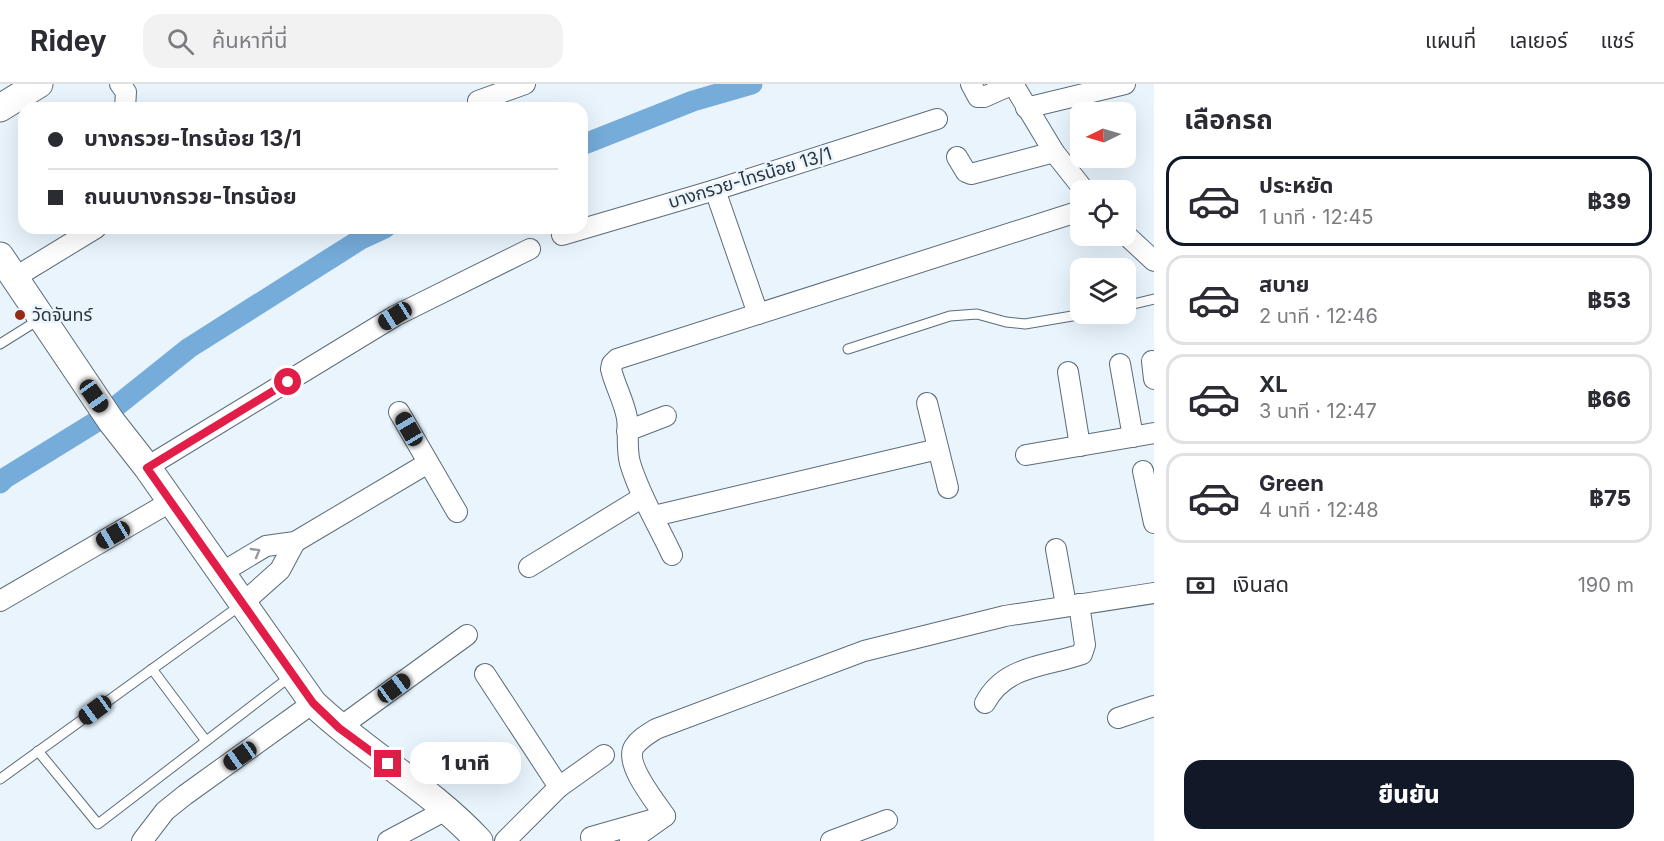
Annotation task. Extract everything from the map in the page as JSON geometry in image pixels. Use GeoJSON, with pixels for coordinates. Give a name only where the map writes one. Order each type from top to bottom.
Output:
{"type":"FeatureCollection","features":[{"type":"Feature","properties":{"kind":"main road"},"geometry":{"type":"LineString","coordinates":[[0,108],[39,84]]}},
{"type":"Feature","properties":{"kind":"main road"},"geometry":{"type":"LineString","coordinates":[[7,267],[111,421],[147,468],[313,703],[339,728],[405,776],[446,810],[479,841]]}},
{"type":"Feature","properties":{"kind":"street"},"geometry":{"type":"LineString","coordinates":[[120,84],[126,92],[125,102]]}},
{"type":"Feature","properties":{"kind":"street"},"geometry":{"type":"LineString","coordinates":[[478,101],[525,84]]}},
{"type":"Feature","properties":{"kind":"street"},"geometry":{"type":"LineString","coordinates":[[971,84],[978,97],[984,97],[1013,84],[1054,152],[1076,180]]}},
{"type":"Feature","properties":{"kind":"street"},"geometry":{"type":"LineString","coordinates":[[1026,108],[1115,85]]}},
{"type":"Feature","properties":{"kind":"street","name":"บางกรวย-ไทรน้อย 13/1"},"geometry":{"type":"LineString","coordinates":[[588,227],[715,190],[937,119]]}},
{"type":"Feature","properties":{"kind":"street"},"geometry":{"type":"LineString","coordinates":[[957,157],[966,172],[971,174],[1054,152]]}},
{"type":"Feature","properties":{"kind":"street"},"geometry":{"type":"LineString","coordinates":[[715,190],[758,314]]}},
{"type":"Feature","properties":{"kind":"street"},"geometry":{"type":"LineString","coordinates":[[672,555],[643,497],[629,460],[624,406],[611,369],[617,359],[1070,214]]}},
{"type":"Feature","properties":{"kind":"street"},"geometry":{"type":"LineString","coordinates":[[7,267],[82,234]]}},
{"type":"Feature","properties":{"kind":"street"},"geometry":{"type":"LineString","coordinates":[[1136,244],[1154,261]]}},
{"type":"Feature","properties":{"kind":"street"},"geometry":{"type":"LineString","coordinates":[[147,468],[395,316],[530,249]]}},
{"type":"Feature","properties":{"kind":"street"},"geometry":{"type":"LineString","coordinates":[[1120,364],[1133,437]]}},
{"type":"Feature","properties":{"kind":"street"},"geometry":{"type":"LineString","coordinates":[[1068,372],[1080,446]]}},
{"type":"Feature","properties":{"kind":"street"},"geometry":{"type":"LineString","coordinates":[[927,403],[948,488]]}},
{"type":"Feature","properties":{"kind":"street"},"geometry":{"type":"LineString","coordinates":[[399,412],[457,513]]}},
{"type":"Feature","properties":{"kind":"street"},"geometry":{"type":"LineString","coordinates":[[627,431],[666,416]]}},
{"type":"Feature","properties":{"kind":"street"},"geometry":{"type":"LineString","coordinates":[[1026,455],[1154,433]]}},
{"type":"Feature","properties":{"kind":"street"},"geometry":{"type":"LineString","coordinates":[[654,516],[938,449]]}},
{"type":"Feature","properties":{"kind":"street"},"geometry":{"type":"LineString","coordinates":[[221,573],[266,546],[295,542],[428,463]]}},
{"type":"Feature","properties":{"kind":"street"},"geometry":{"type":"LineString","coordinates":[[1143,471],[1154,523]]}},
{"type":"Feature","properties":{"kind":"street"},"geometry":{"type":"LineString","coordinates":[[529,567],[643,497]]}},
{"type":"Feature","properties":{"kind":"street"},"geometry":{"type":"LineString","coordinates":[[0,601],[170,502]]}},
{"type":"Feature","properties":{"kind":"street"},"geometry":{"type":"LineString","coordinates":[[243,603],[280,570],[295,542]]}},
{"type":"Feature","properties":{"kind":"street"},"geometry":{"type":"LineString","coordinates":[[986,703],[992,690],[1004,679],[1020,671],[1082,654],[1085,645],[1056,549]]}},
{"type":"Feature","properties":{"kind":"street"},"geometry":{"type":"LineString","coordinates":[[664,816],[639,776],[631,755],[634,747],[656,729],[864,651],[1005,616],[1154,592]]}},
{"type":"Feature","properties":{"kind":"street"},"geometry":{"type":"LineString","coordinates":[[339,728],[467,635]]}},
{"type":"Feature","properties":{"kind":"street"},"geometry":{"type":"LineString","coordinates":[[485,674],[559,787]]}},
{"type":"Feature","properties":{"kind":"street"},"geometry":{"type":"LineString","coordinates":[[141,841],[165,811],[313,703]]}},
{"type":"Feature","properties":{"kind":"street"},"geometry":{"type":"LineString","coordinates":[[1118,718],[1154,706]]}},
{"type":"Feature","properties":{"kind":"street"},"geometry":{"type":"LineString","coordinates":[[505,841],[559,787],[603,754]]}},
{"type":"Feature","properties":{"kind":"street"},"geometry":{"type":"LineString","coordinates":[[388,841],[446,810]]}},
{"type":"Feature","properties":{"kind":"street"},"geometry":{"type":"LineString","coordinates":[[591,837],[664,816]]}},
{"type":"Feature","properties":{"kind":"street"},"geometry":{"type":"LineString","coordinates":[[630,841],[664,816]]}},
{"type":"Feature","properties":{"kind":"street"},"geometry":{"type":"LineString","coordinates":[[831,841],[887,820]]}},
{"type":"Feature","properties":{"kind":"lane"},"geometry":{"type":"LineString","coordinates":[[1136,304],[1154,300]]}},
{"type":"Feature","properties":{"kind":"lane"},"geometry":{"type":"LineString","coordinates":[[848,350],[950,316],[977,314],[1006,322],[1025,324],[1070,316]]}},
{"type":"Feature","properties":{"kind":"lane"},"geometry":{"type":"LineString","coordinates":[[0,344],[42,318]]}},
{"type":"Feature","properties":{"kind":"lane"},"geometry":{"type":"LineString","coordinates":[[0,779],[243,603]]}},
{"type":"Feature","properties":{"kind":"lane"},"geometry":{"type":"LineString","coordinates":[[152,669],[206,741]]}},
{"type":"Feature","properties":{"kind":"lane"},"geometry":{"type":"LineString","coordinates":[[38,752],[98,824],[292,674]]}},
{"type":"Feature","properties":{"kind":"waterway"},"geometry":{"type":"LineString","coordinates":[[588,143],[693,101],[752,84]]}},
{"type":"Feature","properties":{"kind":"waterway"},"geometry":{"type":"LineString","coordinates":[[0,483],[99,420],[189,348],[372,234]]}},
{"type":"Feature","properties":{"kind":"place","name":"วัดจันทร์"},"geometry":{"type":"Point","coordinates":[20,315]}},
{"type":"Feature","properties":{"kind":"route"},"geometry":{"type":"LineString","coordinates":[[288,382],[147,468],[313,703],[339,728],[388,764]]}}]}
